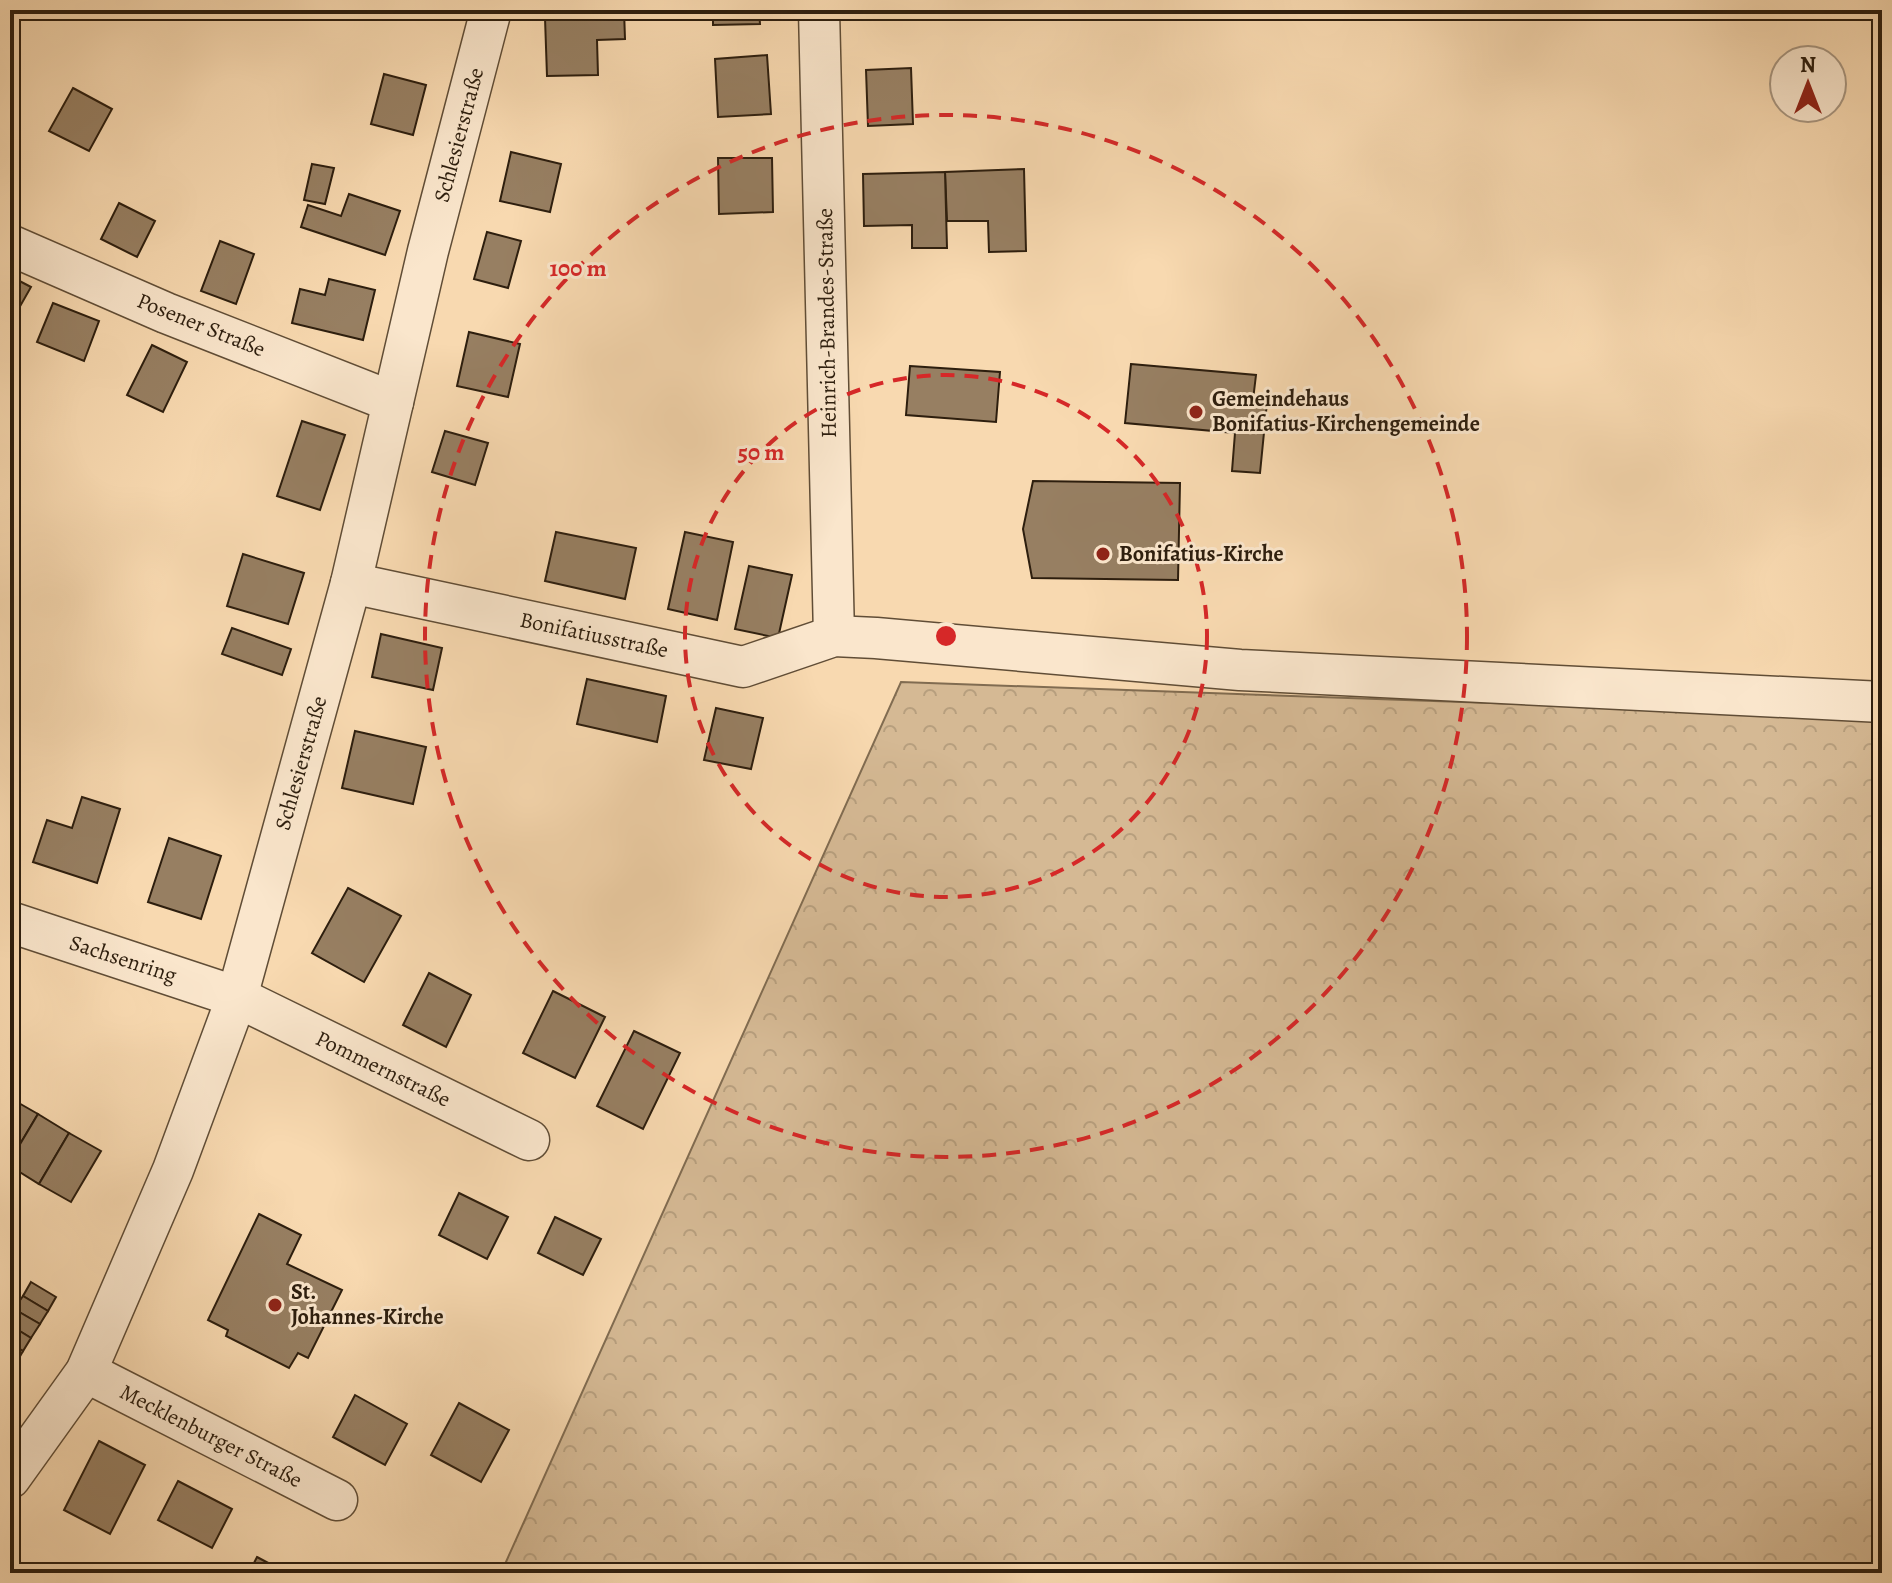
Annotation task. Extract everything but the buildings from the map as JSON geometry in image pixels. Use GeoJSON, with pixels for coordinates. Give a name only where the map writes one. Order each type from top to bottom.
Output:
{"type":"FeatureCollection","features":[{"type":"Feature","properties":{"kind":"street","name":"Schlesierstraße"},"geometry":{"type":"LineString","coordinates":[[10,1478],[86,1372],[173,1170],[237,997],[351,583],[428,251],[491,10]]}},
{"type":"Feature","properties":{"kind":"street","name":"Heinrich-Brandes-Straße"},"geometry":{"type":"LineString","coordinates":[[819,10],[834,636]]}},
{"type":"Feature","properties":{"kind":"street","name":"Posener Straße"},"geometry":{"type":"LineString","coordinates":[[10,245],[166,313],[393,402]]}},
{"type":"Feature","properties":{"kind":"street","name":"Bonifatiusstraße"},"geometry":{"type":"LineString","coordinates":[[351,583],[743,667],[834,636]]}},
{"type":"Feature","properties":{"kind":"street"},"geometry":{"type":"LineString","coordinates":[[834,636],[1240,670],[1882,702]]}},
{"type":"Feature","properties":{"kind":"street","name":"Sachsenring"},"geometry":{"type":"LineString","coordinates":[[10,922],[237,997]]}},
{"type":"Feature","properties":{"kind":"street","name":"Pommernstraße"},"geometry":{"type":"LineString","coordinates":[[237,997],[529,1140]]}},
{"type":"Feature","properties":{"kind":"street","name":"Mecklenburger Straße"},"geometry":{"type":"LineString","coordinates":[[86,1372],[337,1500]]}},
{"type":"Feature","properties":{"kind":"green space"},"geometry":{"type":"Polygon","coordinates":[[[901,682],[1882,717],[1882,1573],[501,1573],[901,682]]]}},
{"type":"Feature","properties":{"kind":"place","name":"Gemeindehaus Bonifatius-Kirchengemeinde"},"geometry":{"type":"Point","coordinates":[1196,412]}},
{"type":"Feature","properties":{"kind":"place","name":"Bonifatius-Kirche"},"geometry":{"type":"Point","coordinates":[1103,554]}},
{"type":"Feature","properties":{"kind":"place","name":"St. Johannes-Kirche"},"geometry":{"type":"Point","coordinates":[275,1305]}}]}
